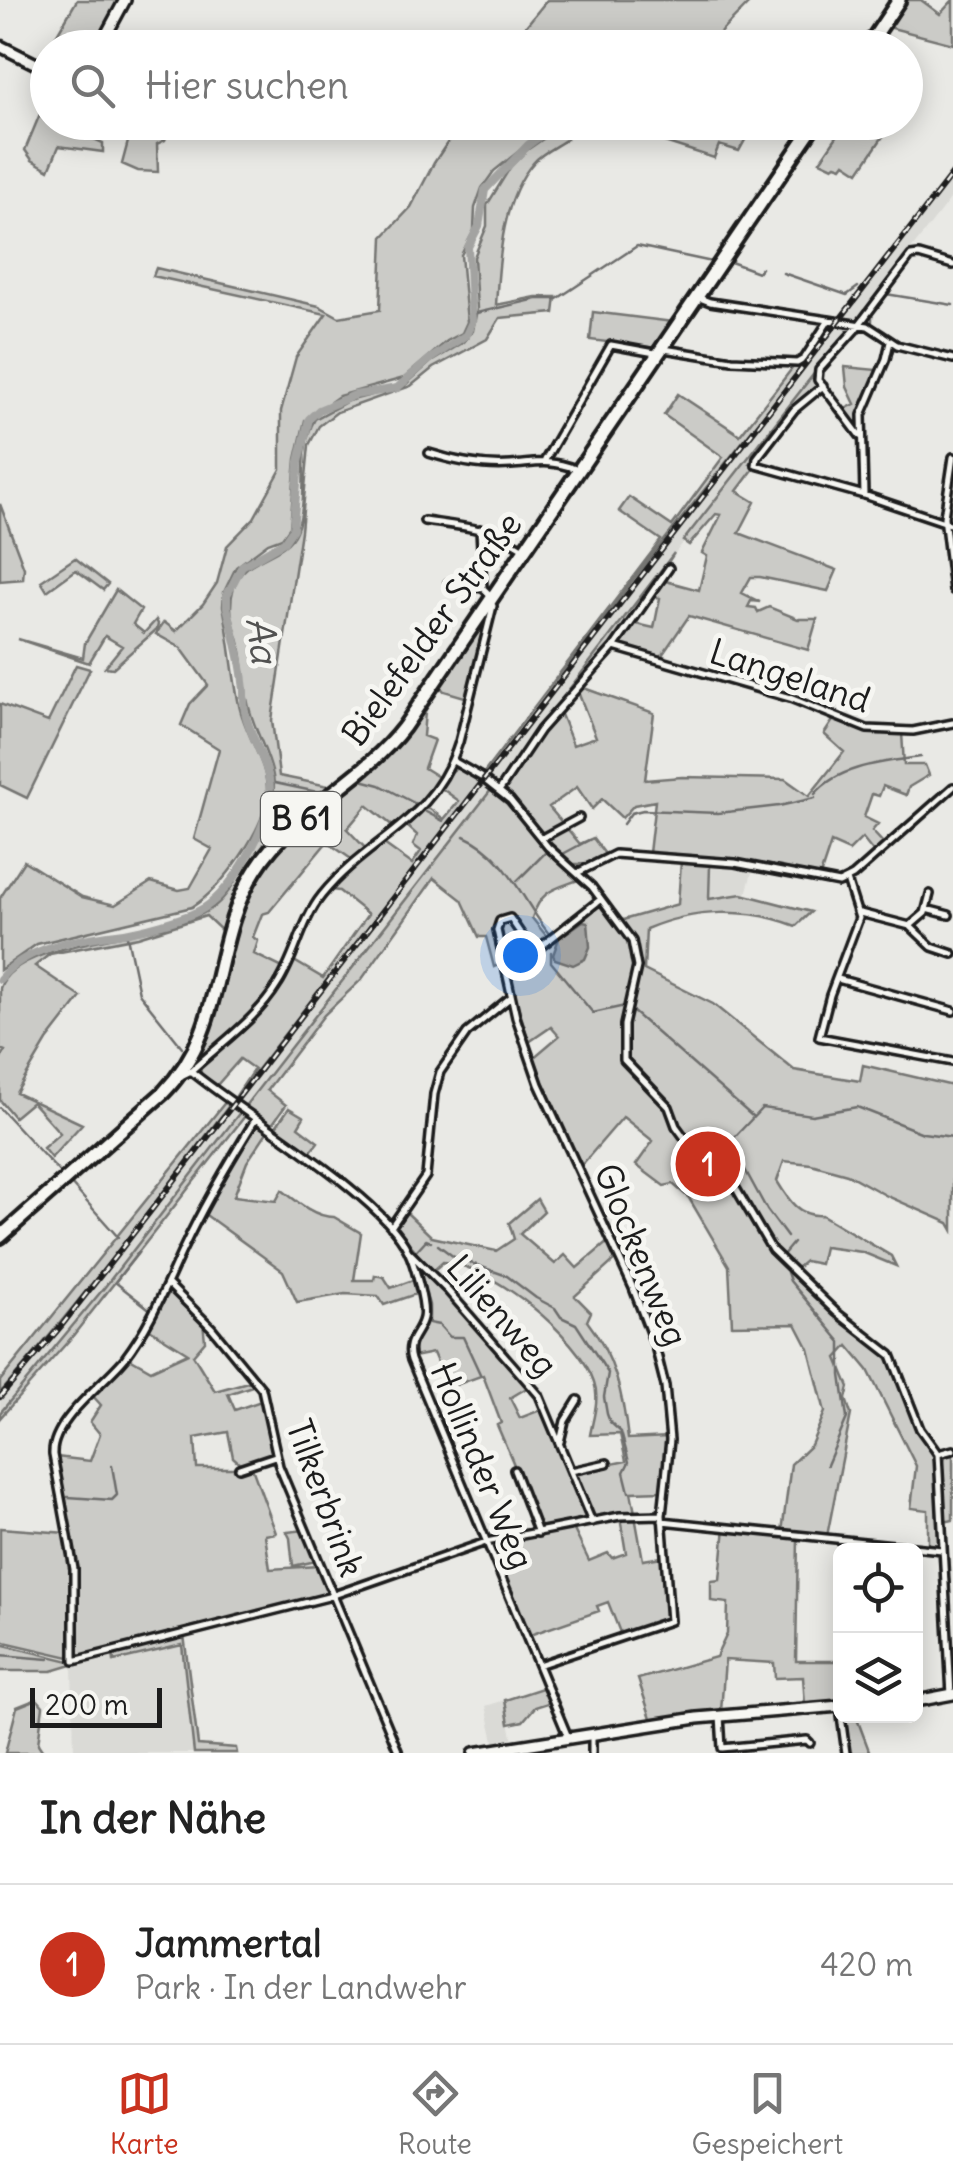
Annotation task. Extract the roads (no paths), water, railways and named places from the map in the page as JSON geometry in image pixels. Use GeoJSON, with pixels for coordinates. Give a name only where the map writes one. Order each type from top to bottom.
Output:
{"type":"FeatureCollection","features":[{"type":"Feature","properties":{"kind":"main road"},"geometry":{"type":"LineString","coordinates":[[108,30],[125,0]]}},
{"type":"Feature","properties":{"kind":"main road"},"geometry":{"type":"LineString","coordinates":[[879,30],[899,0]]}},
{"type":"Feature","properties":{"kind":"main road"},"geometry":{"type":"LineString","coordinates":[[0,46],[30,61]]}},
{"type":"Feature","properties":{"kind":"main road","name":"Bielefelder Straße"},"geometry":{"type":"LineString","coordinates":[[0,1237],[155,1101],[178,1076],[207,1023],[231,923],[255,870],[285,832],[367,768],[395,739],[488,595],[524,549],[804,140]]}},
{"type":"Feature","properties":{"kind":"main road"},"geometry":{"type":"LineString","coordinates":[[923,1699],[952,1694]]}},
{"type":"Feature","properties":{"kind":"main road"},"geometry":{"type":"LineString","coordinates":[[474,1753],[720,1716],[833,1707]]}},
{"type":"Feature","properties":{"kind":"street"},"geometry":{"type":"LineString","coordinates":[[860,436],[823,386],[817,376],[819,370],[911,256],[919,254],[953,265]]}},
{"type":"Feature","properties":{"kind":"street"},"geometry":{"type":"LineString","coordinates":[[697,297],[859,324],[877,330],[890,342],[953,359]]}},
{"type":"Feature","properties":{"kind":"street"},"geometry":{"type":"LineString","coordinates":[[546,460],[611,344],[797,364],[829,320]]}},
{"type":"Feature","properties":{"kind":"street"},"geometry":{"type":"LineString","coordinates":[[864,495],[860,436],[863,407],[881,372],[890,342]]}},
{"type":"Feature","properties":{"kind":"street"},"geometry":{"type":"LineString","coordinates":[[823,386],[794,410],[755,464],[953,524]]}},
{"type":"Feature","properties":{"kind":"street"},"geometry":{"type":"LineString","coordinates":[[429,453],[506,465],[546,460],[578,470]]}},
{"type":"Feature","properties":{"kind":"street"},"geometry":{"type":"LineString","coordinates":[[953,457],[944,524],[953,590]]}},
{"type":"Feature","properties":{"kind":"street"},"geometry":{"type":"LineString","coordinates":[[424,521],[503,536],[524,549]]}},
{"type":"Feature","properties":{"kind":"street"},"geometry":{"type":"LineString","coordinates":[[178,1076],[191,1071],[269,998],[324,892],[425,805],[453,761],[492,606],[480,530]]}},
{"type":"Feature","properties":{"kind":"street"},"geometry":{"type":"LineString","coordinates":[[499,790],[540,730],[614,647],[669,568]]}},
{"type":"Feature","properties":{"kind":"street"},"geometry":{"type":"LineString","coordinates":[[448,584],[488,595]]}},
{"type":"Feature","properties":{"kind":"street","name":"Langeland"},"geometry":{"type":"LineString","coordinates":[[614,647],[790,698],[867,729],[912,731],[953,723]]}},
{"type":"Feature","properties":{"kind":"street"},"geometry":{"type":"LineString","coordinates":[[453,761],[499,790],[601,900],[632,941],[638,967],[622,1037],[624,1060],[669,1107],[687,1141],[711,1154],[724,1168],[772,1250],[836,1312],[891,1355],[920,1430],[938,1454],[952,1694]]}},
{"type":"Feature","properties":{"kind":"street"},"geometry":{"type":"LineString","coordinates":[[577,873],[615,854],[734,864],[839,883],[953,786]]}},
{"type":"Feature","properties":{"kind":"street"},"geometry":{"type":"LineString","coordinates":[[541,839],[579,818]]}},
{"type":"Feature","properties":{"kind":"street"},"geometry":{"type":"LineString","coordinates":[[847,880],[858,912],[820,1037],[953,1062]]}},
{"type":"Feature","properties":{"kind":"street"},"geometry":{"type":"LineString","coordinates":[[910,926],[926,909],[930,894]]}},
{"type":"Feature","properties":{"kind":"street","name":"Glockenweg"},"geometry":{"type":"LineString","coordinates":[[538,1666],[670,1622],[662,1518],[670,1440],[665,1386],[655,1346],[540,1084],[516,1018],[497,930],[500,921],[513,920],[529,946],[539,948],[601,900]]}},
{"type":"Feature","properties":{"kind":"street"},"geometry":{"type":"LineString","coordinates":[[926,909],[949,915]]}},
{"type":"Feature","properties":{"kind":"street"},"geometry":{"type":"LineString","coordinates":[[858,912],[910,926],[932,947],[953,954]]}},
{"type":"Feature","properties":{"kind":"street"},"geometry":{"type":"LineString","coordinates":[[838,979],[953,1011]]}},
{"type":"Feature","properties":{"kind":"street"},"geometry":{"type":"LineString","coordinates":[[391,1227],[426,1176],[434,1094],[440,1072],[467,1034],[511,997]]}},
{"type":"Feature","properties":{"kind":"street","name":"Glockenweg"},"geometry":{"type":"LineString","coordinates":[[501,1005],[516,1018]]}},
{"type":"Feature","properties":{"kind":"street","name":"Hollinder Weg"},"geometry":{"type":"LineString","coordinates":[[191,1071],[330,1174],[391,1227],[408,1252],[423,1310],[408,1352],[568,1738]]}},
{"type":"Feature","properties":{"kind":"street"},"geometry":{"type":"LineString","coordinates":[[254,1120],[215,1186],[156,1311],[132,1348],[63,1424],[54,1440],[53,1455],[74,1569],[74,1660],[333,1595],[486,1542],[620,1516],[943,1550]]}},
{"type":"Feature","properties":{"kind":"street","name":"Lilienweg"},"geometry":{"type":"LineString","coordinates":[[408,1252],[531,1384],[560,1442],[592,1522]]}},
{"type":"Feature","properties":{"kind":"street","name":"Tilkerbrink"},"geometry":{"type":"LineString","coordinates":[[168,1284],[261,1386],[276,1456],[399,1753]]}},
{"type":"Feature","properties":{"kind":"street","name":"Lilienweg"},"geometry":{"type":"LineString","coordinates":[[560,1442],[565,1421],[578,1400]]}},
{"type":"Feature","properties":{"kind":"street","name":"Lilienweg"},"geometry":{"type":"LineString","coordinates":[[550,1420],[565,1421]]}},
{"type":"Feature","properties":{"kind":"street"},"geometry":{"type":"LineString","coordinates":[[938,1454],[953,1450]]}},
{"type":"Feature","properties":{"kind":"street"},"geometry":{"type":"LineString","coordinates":[[240,1468],[276,1456]]}},
{"type":"Feature","properties":{"kind":"street"},"geometry":{"type":"LineString","coordinates":[[571,1471],[607,1463]]}},
{"type":"Feature","properties":{"kind":"street"},"geometry":{"type":"LineString","coordinates":[[514,1470],[538,1533]]}},
{"type":"Feature","properties":{"kind":"street"},"geometry":{"type":"LineString","coordinates":[[944,1581],[953,1580]]}},
{"type":"Feature","properties":{"kind":"street"},"geometry":{"type":"LineString","coordinates":[[720,1716],[723,1751],[810,1742]]}},
{"type":"Feature","properties":{"kind":"street"},"geometry":{"type":"LineString","coordinates":[[842,1723],[846,1753]]}},
{"type":"Feature","properties":{"kind":"street"},"geometry":{"type":"LineString","coordinates":[[592,1734],[592,1753]]}},
{"type":"Feature","properties":{"kind":"waterway","name":"Aa"},"geometry":{"type":"LineString","coordinates":[[0,979],[24,959],[54,946],[149,927],[196,912],[215,899],[238,872],[264,821],[270,791],[267,771],[245,712],[227,595],[242,566],[284,542],[293,529],[299,462],[309,419],[319,410],[355,395],[397,388],[466,335],[472,322],[468,247],[479,226],[485,190],[535,140]]}},
{"type":"Feature","properties":{"kind":"waterway"},"geometry":{"type":"LineString","coordinates":[[472,314],[537,299],[557,299],[637,246],[716,260]]}},
{"type":"Feature","properties":{"kind":"waterway"},"geometry":{"type":"LineString","coordinates":[[731,257],[728,261],[758,272],[761,268]]}},
{"type":"Feature","properties":{"kind":"waterway"},"geometry":{"type":"LineString","coordinates":[[783,273],[847,295],[858,287]]}},
{"type":"Feature","properties":{"kind":"waterway"},"geometry":{"type":"LineString","coordinates":[[872,321],[872,314],[886,294],[953,305]]}},
{"type":"Feature","properties":{"kind":"waterway"},"geometry":{"type":"LineString","coordinates":[[815,794],[850,771],[921,757]]}},
{"type":"Feature","properties":{"kind":"waterway"},"geometry":{"type":"LineString","coordinates":[[361,780],[380,785],[418,805]]}},
{"type":"Feature","properties":{"kind":"waterway"},"geometry":{"type":"LineString","coordinates":[[270,782],[322,793]]}},
{"type":"Feature","properties":{"kind":"waterway"},"geometry":{"type":"LineString","coordinates":[[623,824],[631,813],[643,810],[718,813],[815,798]]}},
{"type":"Feature","properties":{"kind":"waterway"},"geometry":{"type":"LineString","coordinates":[[426,812],[443,821]]}},
{"type":"Feature","properties":{"kind":"waterway"},"geometry":{"type":"LineString","coordinates":[[464,836],[479,844],[503,867],[550,935]]}},
{"type":"Feature","properties":{"kind":"waterway"},"geometry":{"type":"LineString","coordinates":[[552,846],[561,855],[589,840]]}},
{"type":"Feature","properties":{"kind":"waterway"},"geometry":{"type":"LineString","coordinates":[[517,881],[547,851]]}},
{"type":"Feature","properties":{"kind":"waterway"},"geometry":{"type":"LineString","coordinates":[[123,933],[127,936],[139,993],[182,1047]]}},
{"type":"Feature","properties":{"kind":"waterway"},"geometry":{"type":"LineString","coordinates":[[551,952],[551,962],[593,1013],[625,1006]]}},
{"type":"Feature","properties":{"kind":"waterway"},"geometry":{"type":"LineString","coordinates":[[632,1011],[752,1116]]}},
{"type":"Feature","properties":{"kind":"waterway"},"geometry":{"type":"LineString","coordinates":[[201,1074],[219,1090]]}},
{"type":"Feature","properties":{"kind":"waterway"},"geometry":{"type":"LineString","coordinates":[[787,1237],[767,1210],[730,1142],[762,1108],[812,1115],[857,1107],[923,1133],[953,1137]]}},
{"type":"Feature","properties":{"kind":"waterway"},"geometry":{"type":"LineString","coordinates":[[0,1108],[61,1174]]}},
{"type":"Feature","properties":{"kind":"waterway"},"geometry":{"type":"LineString","coordinates":[[71,1184],[118,1237]]}},
{"type":"Feature","properties":{"kind":"waterway"},"geometry":{"type":"LineString","coordinates":[[395,1227],[416,1251],[426,1240],[431,1242]]}},
{"type":"Feature","properties":{"kind":"waterway"},"geometry":{"type":"LineString","coordinates":[[782,1256],[793,1243]]}},
{"type":"Feature","properties":{"kind":"waterway"},"geometry":{"type":"LineString","coordinates":[[438,1245],[454,1257],[507,1276],[576,1324],[608,1373],[604,1397],[610,1422],[621,1432],[629,1462],[624,1472],[629,1492]]}},
{"type":"Feature","properties":{"kind":"waterway"},"geometry":{"type":"LineString","coordinates":[[138,1253],[115,1282],[152,1311]]}},
{"type":"Feature","properties":{"kind":"waterway"},"geometry":{"type":"LineString","coordinates":[[417,1265],[429,1305],[429,1323],[439,1325],[450,1337],[463,1337],[481,1376]]}},
{"type":"Feature","properties":{"kind":"waterway"},"geometry":{"type":"LineString","coordinates":[[787,1272],[790,1281],[841,1342],[847,1418],[827,1465]]}},
{"type":"Feature","properties":{"kind":"waterway"},"geometry":{"type":"LineString","coordinates":[[68,1497],[112,1500],[117,1495],[112,1466]]}},
{"type":"Feature","properties":{"kind":"waterway"},"geometry":{"type":"LineString","coordinates":[[0,1655],[49,1659]]}},
{"type":"Feature","properties":{"kind":"railway"},"geometry":{"type":"LineString","coordinates":[[0,1397],[62,1325],[953,173]]}},
{"type":"Feature","properties":{"kind":"place","name":"Jammertal"},"geometry":{"type":"Point","coordinates":[708,1164]}}]}
